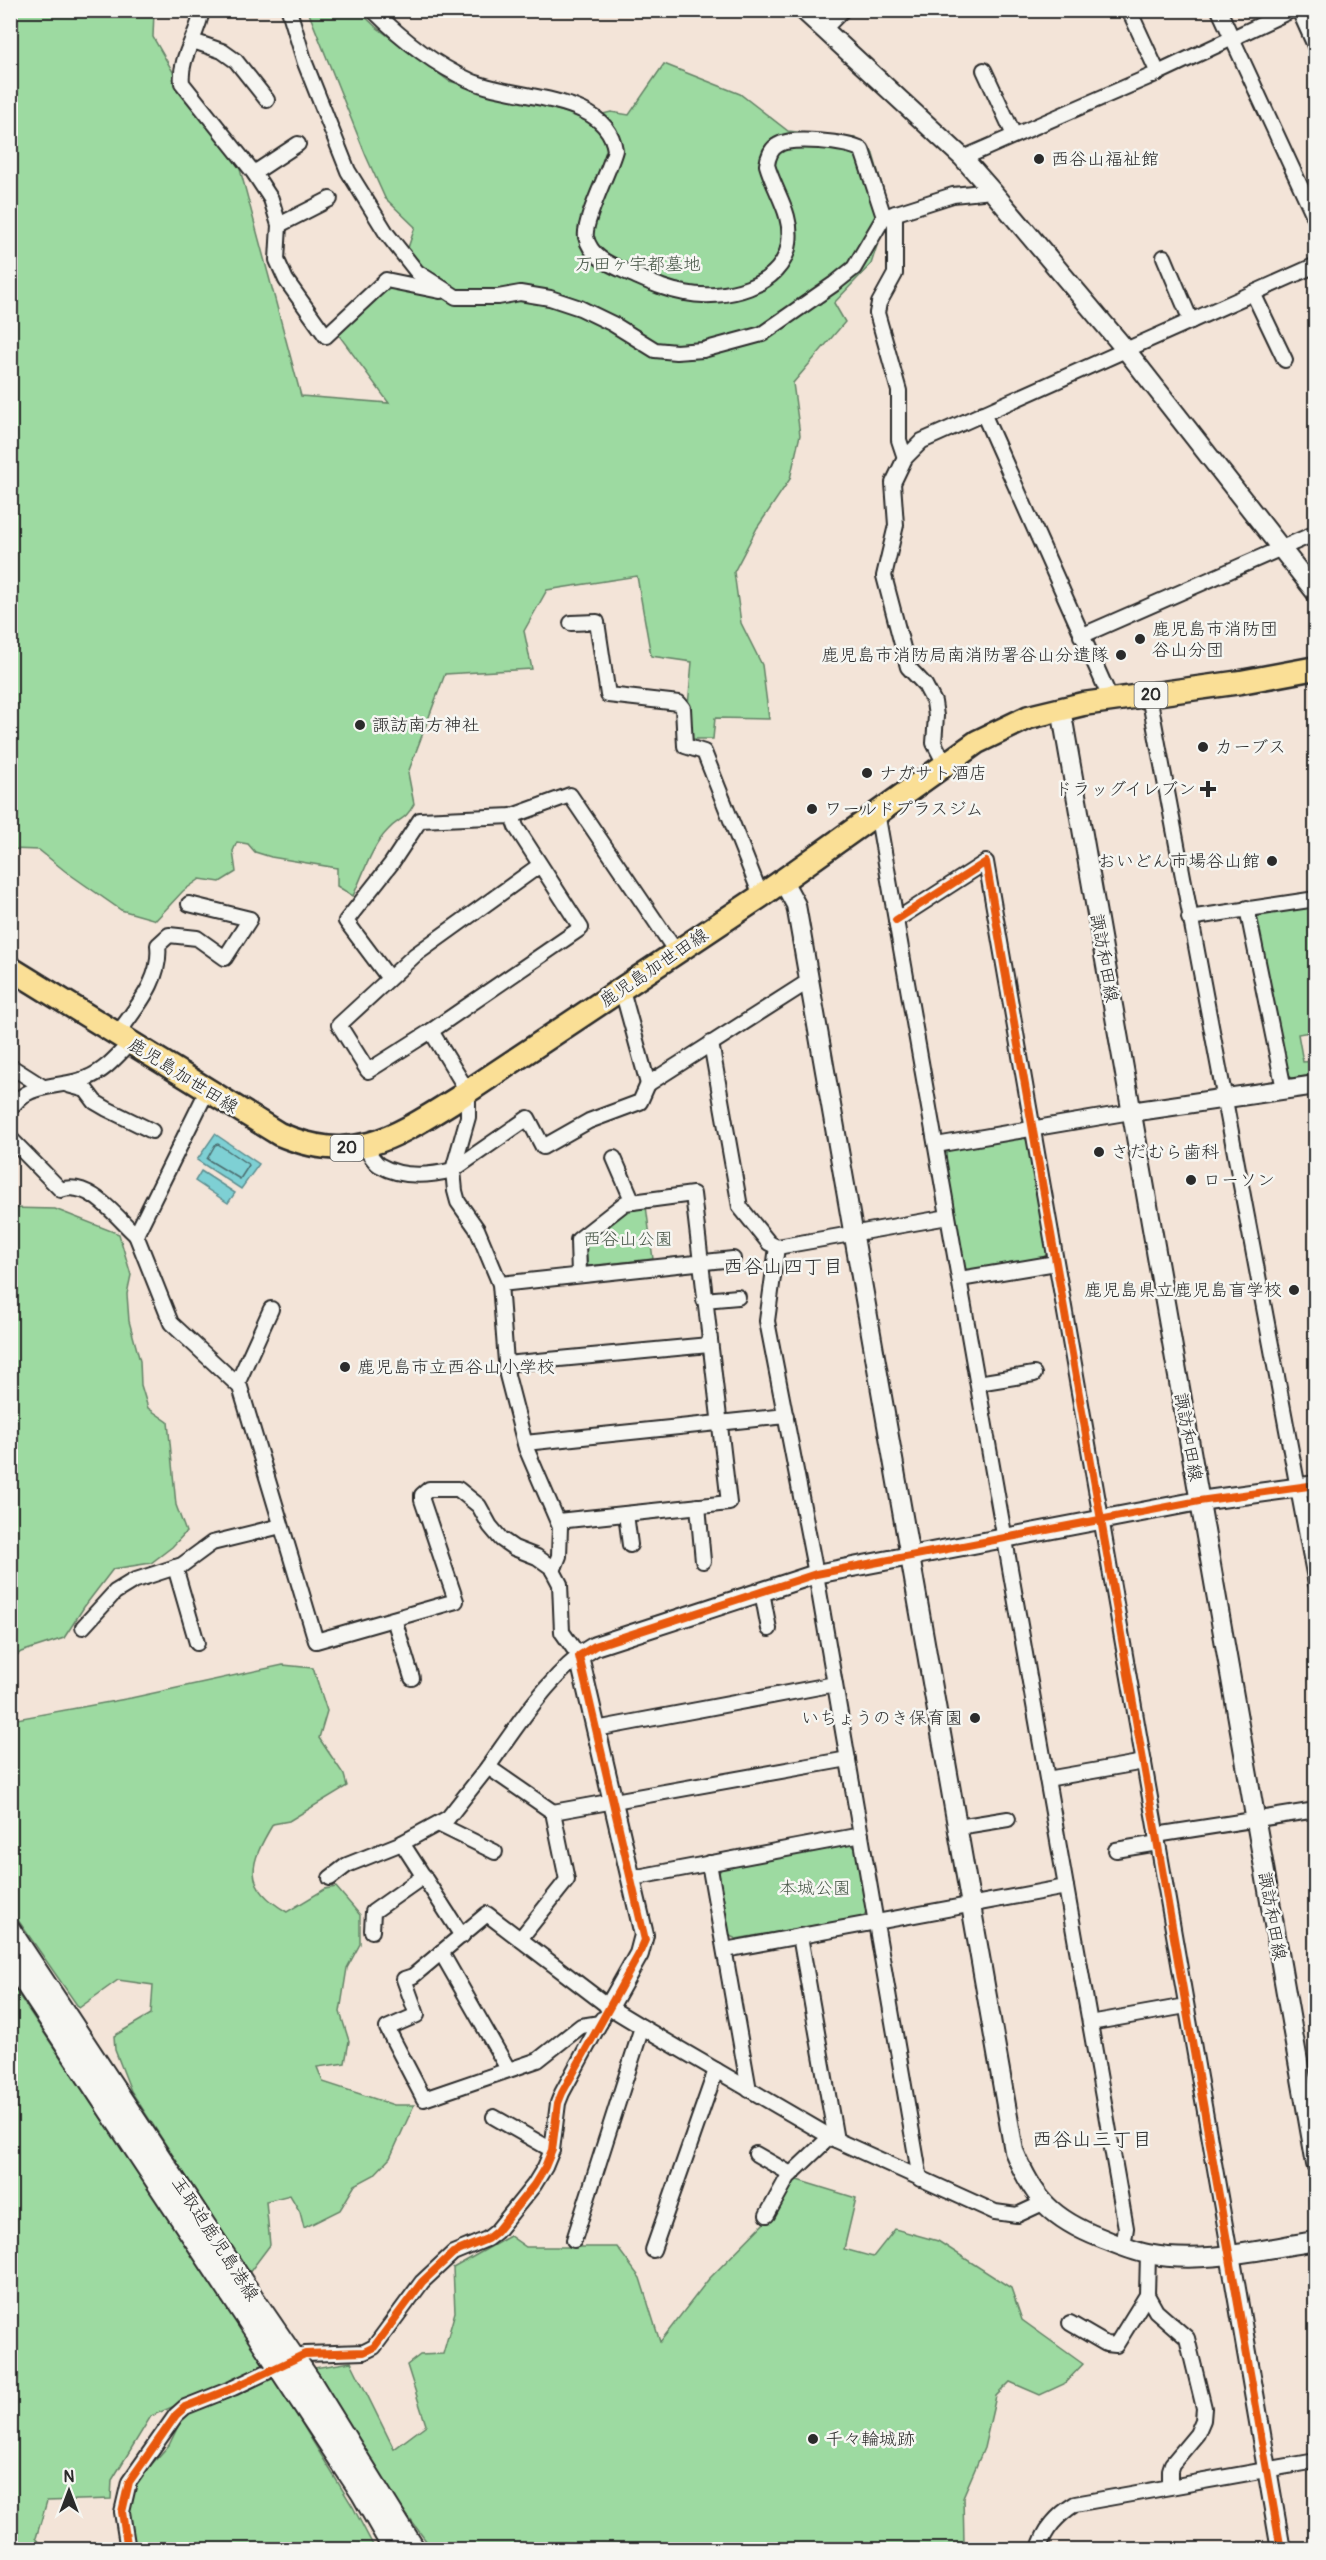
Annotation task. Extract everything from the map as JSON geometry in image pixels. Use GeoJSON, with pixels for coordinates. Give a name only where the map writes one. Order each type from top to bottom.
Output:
{"type":"FeatureCollection","features":[{"type":"Feature","properties":{"kind":"main road","name":"鹿児島加世田線"},"geometry":{"type":"LineString","coordinates":[[10,968],[279,1134],[314,1147],[339,1149],[364,1146],[410,1128],[468,1092],[783,881],[977,742],[1029,717],[1061,709],[1316,668]]}},
{"type":"Feature","properties":{"kind":"main road","name":"玉取迫鹿児島港線"},"geometry":{"type":"LineString","coordinates":[[10,1930],[239,2291]]}},
{"type":"Feature","properties":{"kind":"main road","name":"玉取迫鹿児島港線"},"geometry":{"type":"LineString","coordinates":[[10,1960],[415,2550]]}},
{"type":"Feature","properties":{"kind":"main road","name":"玉取迫鹿児島港線"},"geometry":{"type":"LineString","coordinates":[[304,2388],[394,2550]]}},
{"type":"Feature","properties":{"kind":"street"},"geometry":{"type":"LineString","coordinates":[[202,10],[193,41],[182,63],[182,83],[254,172],[271,199],[279,225],[277,260],[286,280],[326,336],[386,280],[471,298],[498,297],[520,292],[550,298],[580,308],[613,324],[655,350],[676,352],[703,350],[762,334],[834,284],[854,268],[890,215],[953,195],[992,191]]}},
{"type":"Feature","properties":{"kind":"street"},"geometry":{"type":"LineString","coordinates":[[289,10],[305,63],[348,171],[387,234],[417,272],[450,293]]}},
{"type":"Feature","properties":{"kind":"street"},"geometry":{"type":"LineString","coordinates":[[373,10],[395,32],[447,69],[469,81],[495,90],[557,102],[588,111],[601,120],[613,137],[615,150],[586,228],[590,248],[596,255],[611,264],[665,289],[688,294],[715,295],[735,291],[767,279],[778,270],[787,254],[790,227],[786,211],[767,165],[773,148],[780,143],[793,140],[840,142],[862,150],[890,215],[895,274],[879,303],[877,313],[900,391],[900,440],[905,458]]}},
{"type":"Feature","properties":{"kind":"street"},"geometry":{"type":"LineString","coordinates":[[803,10],[963,158],[1126,350],[1316,593]]}},
{"type":"Feature","properties":{"kind":"street"},"geometry":{"type":"LineString","coordinates":[[824,29],[843,10]]}},
{"type":"Feature","properties":{"kind":"street"},"geometry":{"type":"LineString","coordinates":[[1129,10],[1158,73]]}},
{"type":"Feature","properties":{"kind":"street"},"geometry":{"type":"LineString","coordinates":[[1220,10],[1316,220]]}},
{"type":"Feature","properties":{"kind":"street"},"geometry":{"type":"LineString","coordinates":[[963,158],[1158,73],[1292,10]]}},
{"type":"Feature","properties":{"kind":"street"},"geometry":{"type":"LineString","coordinates":[[1299,10],[1316,48]]}},
{"type":"Feature","properties":{"kind":"street"},"geometry":{"type":"LineString","coordinates":[[193,41],[222,51],[236,61],[267,100]]}},
{"type":"Feature","properties":{"kind":"street"},"geometry":{"type":"LineString","coordinates":[[984,69],[1014,135]]}},
{"type":"Feature","properties":{"kind":"street"},"geometry":{"type":"LineString","coordinates":[[254,172],[298,144]]}},
{"type":"Feature","properties":{"kind":"street"},"geometry":{"type":"LineString","coordinates":[[279,225],[330,199]]}},
{"type":"Feature","properties":{"kind":"street"},"geometry":{"type":"LineString","coordinates":[[1164,257],[1191,321]]}},
{"type":"Feature","properties":{"kind":"street"},"geometry":{"type":"LineString","coordinates":[[945,764],[934,743],[936,716],[934,702],[925,685],[908,667],[884,576],[896,525],[893,483],[905,458],[922,441],[1316,265]]}},
{"type":"Feature","properties":{"kind":"street"},"geometry":{"type":"LineString","coordinates":[[1253,293],[1285,360]]}},
{"type":"Feature","properties":{"kind":"street"},"geometry":{"type":"LineString","coordinates":[[983,413],[1111,700]]}},
{"type":"Feature","properties":{"kind":"street"},"geometry":{"type":"LineString","coordinates":[[1081,636],[1316,533]]}},
{"type":"Feature","properties":{"kind":"street"},"geometry":{"type":"LineString","coordinates":[[571,623],[597,622],[608,695],[679,703],[683,708],[686,746],[704,752],[761,896]]}},
{"type":"Feature","properties":{"kind":"street"},"geometry":{"type":"LineString","coordinates":[[1149,696],[1225,1098],[1307,1486],[1316,1584]]}},
{"type":"Feature","properties":{"kind":"street","name":"諏訪和田線"},"geometry":{"type":"LineString","coordinates":[[1061,709],[1316,2164]]}},
{"type":"Feature","properties":{"kind":"street"},"geometry":{"type":"LineString","coordinates":[[388,977],[346,921],[391,864],[420,820],[512,816],[570,795],[677,953]]}},
{"type":"Feature","properties":{"kind":"street"},"geometry":{"type":"LineString","coordinates":[[878,812],[1126,2228],[1123,2247]]}},
{"type":"Feature","properties":{"kind":"street"},"geometry":{"type":"LineString","coordinates":[[512,816],[516,827],[581,928],[431,1031],[368,1071],[339,1025],[388,977],[415,955],[540,865]]}},
{"type":"Feature","properties":{"kind":"street"},"geometry":{"type":"LineString","coordinates":[[896,921],[986,862],[1281,2550]]}},
{"type":"Feature","properties":{"kind":"street"},"geometry":{"type":"LineString","coordinates":[[783,881],[796,905],[1014,2151],[1025,2177],[1043,2203],[1084,2232],[1123,2247],[1148,2254],[1176,2257],[1230,2254],[1316,2241]]}},
{"type":"Feature","properties":{"kind":"street"},"geometry":{"type":"LineString","coordinates":[[1190,918],[1316,898]]}},
{"type":"Feature","properties":{"kind":"street"},"geometry":{"type":"LineString","coordinates":[[10,1108],[25,1094],[43,1087],[87,1078],[106,1068],[155,978],[160,961],[158,945],[169,935],[197,938],[225,958],[250,919],[189,904]]}},
{"type":"Feature","properties":{"kind":"street"},"geometry":{"type":"LineString","coordinates":[[1247,908],[1284,1089]]}},
{"type":"Feature","properties":{"kind":"street"},"geometry":{"type":"LineString","coordinates":[[364,1146],[377,1164],[406,1174],[426,1175],[453,1170],[528,1119],[543,1148],[589,1121],[640,1102],[648,1084],[809,981]]}},
{"type":"Feature","properties":{"kind":"street"},"geometry":{"type":"LineString","coordinates":[[622,990],[648,1084]]}},
{"type":"Feature","properties":{"kind":"street"},"geometry":{"type":"LineString","coordinates":[[431,1031],[468,1092],[468,1117],[453,1170],[458,1202],[477,1229],[500,1284],[506,1364],[525,1443],[558,1521],[560,1545],[553,1571]]}},
{"type":"Feature","properties":{"kind":"street"},"geometry":{"type":"LineString","coordinates":[[711,1043],[740,1207],[769,1244],[777,1247],[948,1217]]}},
{"type":"Feature","properties":{"kind":"street"},"geometry":{"type":"LineString","coordinates":[[10,1066],[43,1087]]}},
{"type":"Feature","properties":{"kind":"street"},"geometry":{"type":"LineString","coordinates":[[66,1084],[86,1090],[95,1101],[107,1109],[152,1131]]}},
{"type":"Feature","properties":{"kind":"street"},"geometry":{"type":"LineString","coordinates":[[936,1145],[1131,1112],[1316,1085]]}},
{"type":"Feature","properties":{"kind":"street"},"geometry":{"type":"LineString","coordinates":[[136,1235],[207,1091]]}},
{"type":"Feature","properties":{"kind":"street"},"geometry":{"type":"LineString","coordinates":[[10,1138],[61,1190],[81,1189],[97,1198],[136,1235],[171,1323],[240,1386],[316,1641],[456,1601],[422,1500],[422,1495],[429,1489],[458,1489],[479,1506],[490,1526],[501,1539],[514,1548],[537,1557],[553,1571],[560,1584],[562,1632],[579,1656],[645,1940],[558,2103],[552,2150],[545,2167],[534,2185],[496,2232],[487,2239],[453,2253],[442,2262],[404,2304],[384,2337],[374,2347],[364,2352],[305,2354],[185,2408],[176,2415],[129,2482],[122,2512],[128,2550]]}},
{"type":"Feature","properties":{"kind":"street"},"geometry":{"type":"LineString","coordinates":[[614,1158],[633,1202]]}},
{"type":"Feature","properties":{"kind":"street"},"geometry":{"type":"LineString","coordinates":[[558,1521],[729,1503],[693,1194],[625,1203],[578,1240],[579,1275]]}},
{"type":"Feature","properties":{"kind":"street"},"geometry":{"type":"LineString","coordinates":[[777,1247],[767,1321],[816,1574],[920,2179]]}},
{"type":"Feature","properties":{"kind":"street"},"geometry":{"type":"LineString","coordinates":[[500,1284],[733,1259]]}},
{"type":"Feature","properties":{"kind":"street"},"geometry":{"type":"LineString","coordinates":[[960,1279],[1056,1263]]}},
{"type":"Feature","properties":{"kind":"street"},"geometry":{"type":"LineString","coordinates":[[704,1300],[738,1297]]}},
{"type":"Feature","properties":{"kind":"street"},"geometry":{"type":"LineString","coordinates":[[237,1384],[271,1309]]}},
{"type":"Feature","properties":{"kind":"street"},"geometry":{"type":"LineString","coordinates":[[506,1364],[710,1345]]}},
{"type":"Feature","properties":{"kind":"street"},"geometry":{"type":"LineString","coordinates":[[978,1383],[1034,1374]]}},
{"type":"Feature","properties":{"kind":"street"},"geometry":{"type":"LineString","coordinates":[[525,1443],[786,1416]]}},
{"type":"Feature","properties":{"kind":"street"},"geometry":{"type":"LineString","coordinates":[[330,1878],[347,1865],[402,1843],[448,1818],[567,1666],[595,1646],[816,1574],[1199,1501],[1307,1486]]}},
{"type":"Feature","properties":{"kind":"street"},"geometry":{"type":"LineString","coordinates":[[698,1506],[703,1561]]}},
{"type":"Feature","properties":{"kind":"street"},"geometry":{"type":"LineString","coordinates":[[626,1514],[630,1545]]}},
{"type":"Feature","properties":{"kind":"street"},"geometry":{"type":"LineString","coordinates":[[83,1627],[115,1592],[133,1581],[182,1565],[212,1543],[281,1526]]}},
{"type":"Feature","properties":{"kind":"street"},"geometry":{"type":"LineString","coordinates":[[175,1567],[197,1643]]}},
{"type":"Feature","properties":{"kind":"street"},"geometry":{"type":"LineString","coordinates":[[762,1592],[769,1629]]}},
{"type":"Feature","properties":{"kind":"street"},"geometry":{"type":"LineString","coordinates":[[394,1619],[412,1678]]}},
{"type":"Feature","properties":{"kind":"street"},"geometry":{"type":"LineString","coordinates":[[596,1729],[835,1684]]}},
{"type":"Feature","properties":{"kind":"street"},"geometry":{"type":"LineString","coordinates":[[553,1812],[848,1759]]}},
{"type":"Feature","properties":{"kind":"street"},"geometry":{"type":"LineString","coordinates":[[1047,1779],[1144,1762]]}},
{"type":"Feature","properties":{"kind":"street"},"geometry":{"type":"LineString","coordinates":[[488,1767],[553,1812],[567,1880],[520,1939]]}},
{"type":"Feature","properties":{"kind":"street"},"geometry":{"type":"LineString","coordinates":[[1116,1850],[1157,1839],[1316,1810]]}},
{"type":"Feature","properties":{"kind":"street"},"geometry":{"type":"LineString","coordinates":[[958,1827],[1008,1819]]}},
{"type":"Feature","properties":{"kind":"street"},"geometry":{"type":"LineString","coordinates":[[438,1824],[495,1852]]}},
{"type":"Feature","properties":{"kind":"street"},"geometry":{"type":"LineString","coordinates":[[632,1878],[861,1835]]}},
{"type":"Feature","properties":{"kind":"street"},"geometry":{"type":"LineString","coordinates":[[402,1843],[462,1935]]}},
{"type":"Feature","properties":{"kind":"street"},"geometry":{"type":"LineString","coordinates":[[710,1863],[749,2090]]}},
{"type":"Feature","properties":{"kind":"street"},"geometry":{"type":"LineString","coordinates":[[372,1931],[373,1912],[424,1876]]}},
{"type":"Feature","properties":{"kind":"street"},"geometry":{"type":"LineString","coordinates":[[725,1950],[1066,1887]]}},
{"type":"Feature","properties":{"kind":"street"},"geometry":{"type":"LineString","coordinates":[[604,2015],[581,2026],[538,2060],[424,2099],[387,2028],[417,2015],[404,1979],[413,1976],[487,1914],[520,1939],[604,2015],[642,2027],[833,2138],[995,2212],[1017,2215],[1043,2203]]}},
{"type":"Feature","properties":{"kind":"street"},"geometry":{"type":"LineString","coordinates":[[800,1936],[833,2138]]}},
{"type":"Feature","properties":{"kind":"street"},"geometry":{"type":"LineString","coordinates":[[441,1953],[508,2069]]}},
{"type":"Feature","properties":{"kind":"street"},"geometry":{"type":"LineString","coordinates":[[1090,2023],[1186,2006]]}},
{"type":"Feature","properties":{"kind":"street"},"geometry":{"type":"LineString","coordinates":[[574,2240],[642,2027]]}},
{"type":"Feature","properties":{"kind":"street"},"geometry":{"type":"LineString","coordinates":[[653,2250],[716,2070]]}},
{"type":"Feature","properties":{"kind":"street"},"geometry":{"type":"LineString","coordinates":[[494,2117],[552,2150]]}},
{"type":"Feature","properties":{"kind":"street"},"geometry":{"type":"LineString","coordinates":[[767,2215],[791,2174],[833,2138]]}},
{"type":"Feature","properties":{"kind":"street"},"geometry":{"type":"LineString","coordinates":[[756,2154],[791,2174]]}},
{"type":"Feature","properties":{"kind":"street"},"geometry":{"type":"LineString","coordinates":[[1148,2254],[1147,2295],[1155,2311],[1187,2338],[1204,2408],[1203,2420],[1197,2434],[1172,2464],[1170,2486]]}},
{"type":"Feature","properties":{"kind":"street"},"geometry":{"type":"LineString","coordinates":[[1070,2323],[1106,2344],[1116,2345],[1147,2295]]}},
{"type":"Feature","properties":{"kind":"street"},"geometry":{"type":"LineString","coordinates":[[1040,2550],[1044,2534],[1066,2510],[1075,2504],[1316,2461]]}},
{"type":"Feature","properties":{"kind":"green space","name":"万田ヶ宇都墓地"},"geometry":{"type":"Polygon","coordinates":[[[11,11],[154,11],[153,37],[176,77],[240,169],[301,396],[389,403],[335,330],[420,266],[408,248],[415,227],[385,198],[308,11],[359,11],[376,27],[449,81],[587,118],[611,112],[629,115],[664,64],[740,94],[788,131],[855,138],[872,151],[889,209],[871,264],[834,303],[845,322],[793,383],[800,435],[790,479],[757,528],[734,572],[741,623],[762,665],[769,719],[715,718],[713,739],[685,739],[692,662],[651,656],[637,576],[547,590],[524,631],[532,669],[445,674],[408,773],[414,804],[408,814],[382,837],[353,896],[337,886],[337,868],[271,857],[255,852],[248,844],[237,842],[233,851],[236,872],[220,882],[200,879],[183,891],[156,920],[121,910],[39,850],[11,849],[11,11]]]}},
{"type":"Feature","properties":{"kind":"green space"},"geometry":{"type":"Polygon","coordinates":[[[1315,904],[1315,1031],[1298,1034],[1303,1062],[1315,1061],[1315,1075],[1292,1078],[1285,1073],[1255,918],[1261,912],[1315,904]]]}},
{"type":"Feature","properties":{"kind":"green space"},"geometry":{"type":"Polygon","coordinates":[[[1024,1137],[1028,1142],[1048,1251],[1044,1258],[969,1271],[963,1267],[944,1156],[949,1150],[1024,1137]]]}},
{"type":"Feature","properties":{"kind":"green space","name":"西谷山公園"},"geometry":{"type":"Polygon","coordinates":[[[646,1206],[653,1259],[588,1266],[585,1245],[630,1209],[646,1206]]]}},
{"type":"Feature","properties":{"kind":"green space"},"geometry":{"type":"Polygon","coordinates":[[[11,1208],[55,1209],[119,1234],[131,1275],[127,1294],[129,1321],[140,1361],[141,1385],[148,1408],[168,1422],[176,1505],[186,1532],[172,1547],[151,1563],[113,1569],[64,1638],[21,1652],[11,1660],[11,1208]]]}},
{"type":"Feature","properties":{"kind":"green space"},"geometry":{"type":"Polygon","coordinates":[[[283,1665],[313,1668],[327,1711],[319,1738],[344,1775],[347,1786],[289,1821],[273,1824],[255,1863],[256,1883],[262,1893],[287,1912],[325,1889],[336,1887],[360,1915],[360,1944],[347,1968],[340,2012],[349,2041],[345,2063],[317,2067],[323,2082],[394,2105],[414,2105],[390,2158],[374,2175],[355,2185],[340,2210],[304,2228],[300,2212],[290,2195],[266,2201],[270,2245],[249,2273],[131,2091],[115,2050],[114,2036],[151,2014],[153,1985],[118,1980],[79,2008],[11,1910],[11,1720],[131,1698],[283,1665]]]}},
{"type":"Feature","properties":{"kind":"green space","name":"本城公園"},"geometry":{"type":"Polygon","coordinates":[[[851,1844],[856,1849],[868,1909],[863,1917],[736,1939],[728,1935],[718,1874],[723,1866],[851,1844]]]}},
{"type":"Feature","properties":{"kind":"green space"},"geometry":{"type":"Polygon","coordinates":[[[10,1982],[267,2366],[151,2416],[112,2480],[111,2499],[47,2501],[36,2538],[45,2549],[11,2549],[10,1982]]]}},
{"type":"Feature","properties":{"kind":"green space"},"geometry":{"type":"Polygon","coordinates":[[[794,2179],[856,2198],[844,2249],[873,2257],[895,2229],[938,2241],[1011,2288],[1022,2320],[1083,2364],[1064,2384],[1040,2395],[1010,2382],[996,2396],[984,2448],[963,2497],[964,2543],[961,2550],[432,2549],[395,2499],[314,2368],[351,2362],[394,2449],[426,2425],[407,2365],[420,2355],[443,2354],[455,2312],[453,2268],[510,2236],[526,2247],[617,2247],[640,2278],[660,2342],[708,2280],[769,2218],[794,2179]]]}},
{"type":"Feature","properties":{"kind":"green space"},"geometry":{"type":"Polygon","coordinates":[[[274,2378],[353,2507],[375,2549],[133,2549],[127,2502],[133,2485],[169,2445],[184,2414],[274,2378]]]}},
{"type":"Feature","properties":{"kind":"water"},"geometry":{"type":"Polygon","coordinates":[[[215,1134],[259,1164],[241,1189],[197,1160],[215,1134]]]}},
{"type":"Feature","properties":{"kind":"water"},"geometry":{"type":"Polygon","coordinates":[[[201,1171],[235,1193],[228,1203],[195,1181],[201,1171]]]}},
{"type":"Feature","properties":{"kind":"cycle path"},"geometry":{"type":"LineString","coordinates":[[896,920],[986,862],[1281,2550]]}},
{"type":"Feature","properties":{"kind":"cycle path"},"geometry":{"type":"LineString","coordinates":[[128,2550],[122,2512],[129,2482],[176,2415],[185,2407],[233,2388],[305,2354],[364,2352],[374,2347],[422,2282],[453,2253],[487,2239],[496,2232],[534,2185],[545,2167],[552,2150],[558,2103],[562,2093],[645,1940],[579,1656],[595,1646],[816,1574],[1199,1501],[1316,1485]]}},
{"type":"Feature","properties":{"kind":"place","name":"西谷山福祉館"},"geometry":{"type":"Point","coordinates":[1039,159]}},
{"type":"Feature","properties":{"kind":"place","name":"鹿児島市消防団 谷山分団"},"geometry":{"type":"Point","coordinates":[1140,639]}},
{"type":"Feature","properties":{"kind":"place","name":"鹿児島市消防局南消防署谷山分遣隊"},"geometry":{"type":"Point","coordinates":[1121,655]}},
{"type":"Feature","properties":{"kind":"place","name":"諏訪南方神社"},"geometry":{"type":"Point","coordinates":[360,725]}},
{"type":"Feature","properties":{"kind":"place","name":"カーブス"},"geometry":{"type":"Point","coordinates":[1203,747]}},
{"type":"Feature","properties":{"kind":"place","name":"ナガサト酒店"},"geometry":{"type":"Point","coordinates":[867,773]}},
{"type":"Feature","properties":{"kind":"place","name":"ドラッグイレブン"},"geometry":{"type":"Point","coordinates":[1208,789]}},
{"type":"Feature","properties":{"kind":"place","name":"ワールドプラスジム"},"geometry":{"type":"Point","coordinates":[812,809]}},
{"type":"Feature","properties":{"kind":"place","name":"おいどん市場谷山館"},"geometry":{"type":"Point","coordinates":[1272,861]}},
{"type":"Feature","properties":{"kind":"place","name":"さだむら歯科"},"geometry":{"type":"Point","coordinates":[1099,1152]}},
{"type":"Feature","properties":{"kind":"place","name":"ローソン"},"geometry":{"type":"Point","coordinates":[1191,1180]}},
{"type":"Feature","properties":{"kind":"place","name":"鹿児島県立鹿児島盲学校"},"geometry":{"type":"Point","coordinates":[1294,1290]}},
{"type":"Feature","properties":{"kind":"place","name":"鹿児島市立西谷山小学校"},"geometry":{"type":"Point","coordinates":[345,1367]}},
{"type":"Feature","properties":{"kind":"place","name":"いちょうのき保育園"},"geometry":{"type":"Point","coordinates":[975,1718]}},
{"type":"Feature","properties":{"kind":"place","name":"千々輪城跡"},"geometry":{"type":"Point","coordinates":[813,2439]}},
{"type":"Feature","properties":{"kind":"district","name":"西谷山四丁目"},"geometry":{"type":"Point","coordinates":[783,1266]}},
{"type":"Feature","properties":{"kind":"district","name":"西谷山三丁目"},"geometry":{"type":"Point","coordinates":[1092,2139]}}]}
